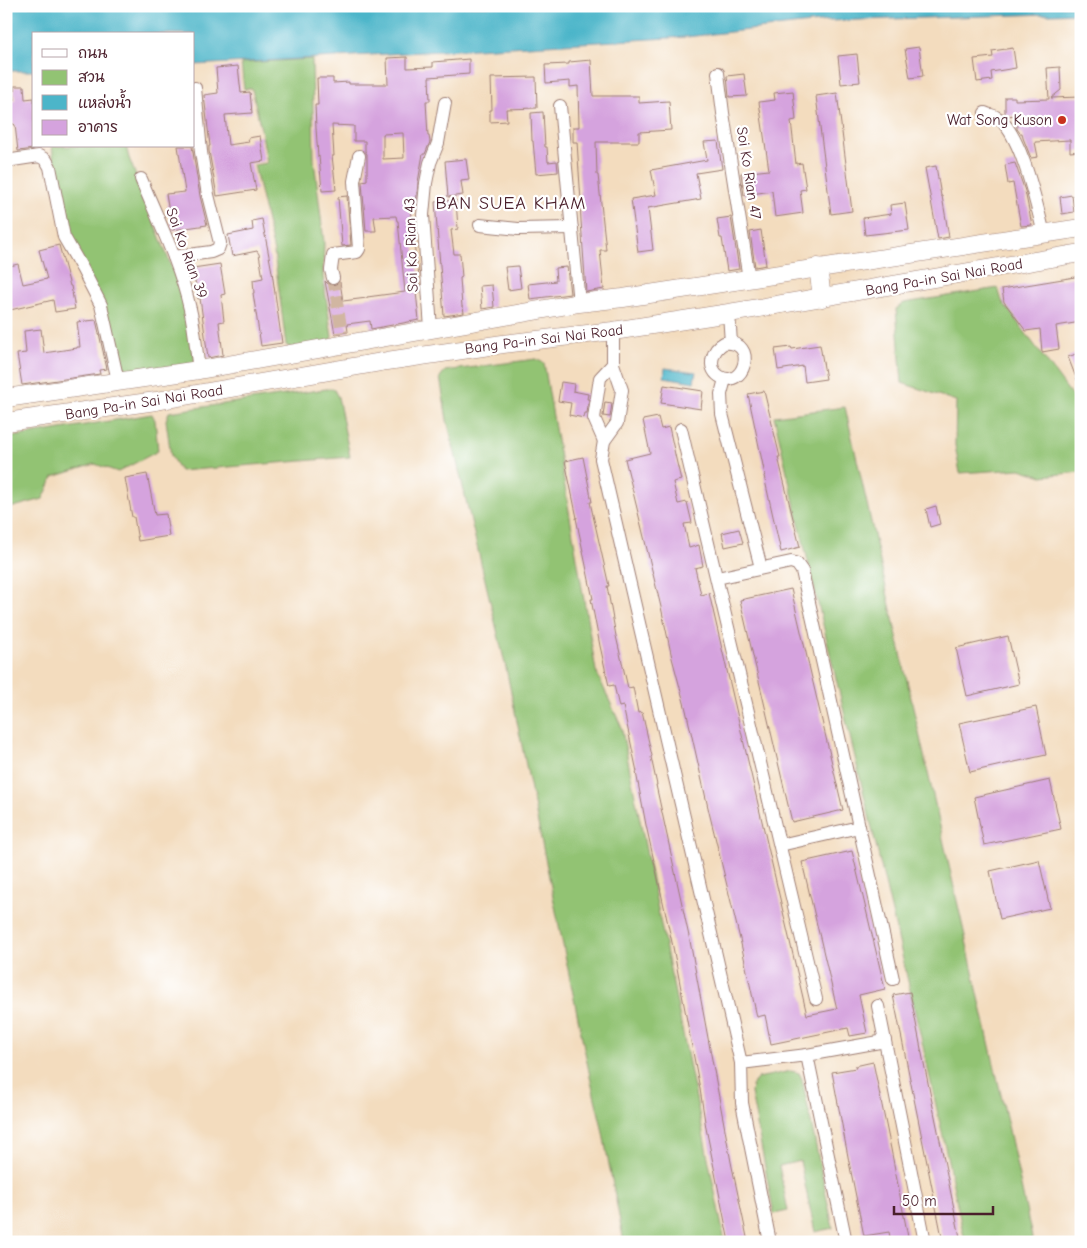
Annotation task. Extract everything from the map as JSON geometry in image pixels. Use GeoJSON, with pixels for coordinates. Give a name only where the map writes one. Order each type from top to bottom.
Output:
{"type":"FeatureCollection","features":[{"type":"Feature","properties":{"kind":"main road","name":"Bang Pa-in Sai Nai Road"},"geometry":{"type":"LineString","coordinates":[[6,398],[199,370],[342,339],[431,329],[579,303],[623,298],[1081,228]]}},
{"type":"Feature","properties":{"kind":"main road","name":"Bang Pa-in Sai Nai Road"},"geometry":{"type":"LineString","coordinates":[[6,422],[156,401],[387,361],[503,344],[613,331],[729,313],[1081,253]]}},
{"type":"Feature","properties":{"kind":"main road"},"geometry":{"type":"LineString","coordinates":[[818,267],[822,298]]}},
{"type":"Feature","properties":{"kind":"street","name":"Soi Ko Rian 47"},"geometry":{"type":"LineString","coordinates":[[718,73],[724,123],[749,278]]}},
{"type":"Feature","properties":{"kind":"street"},"geometry":{"type":"LineString","coordinates":[[174,257],[211,252],[218,249],[220,243],[208,195],[201,152],[195,88]]}},
{"type":"Feature","properties":{"kind":"street","name":"Soi Ko Rian 43"},"geometry":{"type":"LineString","coordinates":[[431,329],[423,215],[426,183],[430,163],[438,143],[445,103]]}},
{"type":"Feature","properties":{"kind":"street"},"geometry":{"type":"LineString","coordinates":[[560,106],[579,303]]}},
{"type":"Feature","properties":{"kind":"street"},"geometry":{"type":"LineString","coordinates":[[985,114],[997,117],[1007,126],[1017,144],[1026,166],[1044,234]]}},
{"type":"Feature","properties":{"kind":"street"},"geometry":{"type":"LineString","coordinates":[[6,161],[39,156],[46,160],[50,167],[64,237],[101,305],[118,381]]}},
{"type":"Feature","properties":{"kind":"street"},"geometry":{"type":"LineString","coordinates":[[332,278],[333,255],[357,252],[359,249],[354,181],[359,156]]}},
{"type":"Feature","properties":{"kind":"street","name":"Soi Ko Rian 39"},"geometry":{"type":"LineString","coordinates":[[141,180],[174,257],[190,310],[199,370]]}},
{"type":"Feature","properties":{"kind":"street"},"geometry":{"type":"LineString","coordinates":[[480,225],[518,229],[572,228]]}},
{"type":"Feature","properties":{"kind":"street"},"geometry":{"type":"LineString","coordinates":[[729,313],[731,343]]}},
{"type":"Feature","properties":{"kind":"street"},"geometry":{"type":"LineString","coordinates":[[613,331],[613,364],[622,390],[617,422],[604,441],[601,459],[740,1064],[742,1103],[770,1242]]}},
{"type":"Feature","properties":{"kind":"street"},"geometry":{"type":"LineString","coordinates":[[724,343],[731,343],[741,348],[745,359],[740,374],[725,379],[718,375],[712,363],[714,352],[718,347],[724,343]]}},
{"type":"Feature","properties":{"kind":"street"},"geometry":{"type":"LineString","coordinates":[[604,441],[594,418],[600,378],[613,364]]}},
{"type":"Feature","properties":{"kind":"street"},"geometry":{"type":"LineString","coordinates":[[725,379],[721,394],[722,414],[761,568]]}},
{"type":"Feature","properties":{"kind":"street"},"geometry":{"type":"LineString","coordinates":[[681,429],[816,998]]}},
{"type":"Feature","properties":{"kind":"street"},"geometry":{"type":"LineString","coordinates":[[717,578],[791,562],[798,564],[802,571],[893,979]]}},
{"type":"Feature","properties":{"kind":"street"},"geometry":{"type":"LineString","coordinates":[[780,845],[859,827]]}},
{"type":"Feature","properties":{"kind":"street"},"geometry":{"type":"LineString","coordinates":[[878,1006],[926,1242]]}},
{"type":"Feature","properties":{"kind":"street"},"geometry":{"type":"LineString","coordinates":[[740,1064],[807,1055],[885,1041]]}},
{"type":"Feature","properties":{"kind":"street"},"geometry":{"type":"LineString","coordinates":[[807,1055],[846,1242]]}},
{"type":"Feature","properties":{"kind":"green space"},"geometry":{"type":"Polygon","coordinates":[[[312,59],[314,160],[324,242],[323,277],[332,337],[329,341],[291,348],[286,345],[274,252],[254,165],[267,163],[262,134],[252,89],[244,89],[241,63],[312,59]]]}},
{"type":"Feature","properties":{"kind":"green space"},"geometry":{"type":"Polygon","coordinates":[[[52,148],[126,148],[186,304],[196,360],[192,364],[125,374],[121,371],[69,238],[52,148]]]}},
{"type":"Feature","properties":{"kind":"green space"},"geometry":{"type":"Polygon","coordinates":[[[998,288],[1002,301],[1081,408],[1081,472],[1042,476],[1020,469],[960,473],[955,445],[956,401],[902,383],[896,309],[904,303],[998,288]]]}},
{"type":"Feature","properties":{"kind":"green space"},"geometry":{"type":"Polygon","coordinates":[[[536,359],[544,363],[596,671],[621,726],[725,1242],[624,1242],[506,668],[447,420],[440,377],[445,371],[536,359]]]}},
{"type":"Feature","properties":{"kind":"green space"},"geometry":{"type":"Polygon","coordinates":[[[333,388],[338,397],[350,457],[180,471],[171,456],[166,420],[169,412],[333,388]]]}},
{"type":"Feature","properties":{"kind":"green space"},"geometry":{"type":"Polygon","coordinates":[[[845,407],[1033,1242],[965,1242],[897,932],[774,416],[845,407]]]}},
{"type":"Feature","properties":{"kind":"green space"},"geometry":{"type":"Polygon","coordinates":[[[152,414],[155,420],[158,451],[118,472],[95,464],[53,477],[43,499],[6,509],[6,438],[152,414]]]}},
{"type":"Feature","properties":{"kind":"green space"},"geometry":{"type":"Polygon","coordinates":[[[791,1071],[799,1073],[802,1079],[833,1228],[815,1232],[800,1161],[779,1166],[788,1211],[774,1214],[751,1093],[752,1085],[758,1078],[791,1071]]]}},
{"type":"Feature","properties":{"kind":"water"},"geometry":{"type":"Polygon","coordinates":[[[6,6],[1081,6],[1081,13],[828,21],[686,37],[195,65],[195,32],[32,32],[32,71],[6,71],[6,6]]]}},
{"type":"Feature","properties":{"kind":"water"},"geometry":{"type":"Polygon","coordinates":[[[665,368],[696,372],[694,382],[664,377],[665,368]]]}},
{"type":"Feature","properties":{"kind":"building"},"geometry":{"type":"Polygon","coordinates":[[[919,47],[923,76],[910,78],[905,49],[919,47]]]}},
{"type":"Feature","properties":{"kind":"building"},"geometry":{"type":"Polygon","coordinates":[[[1013,48],[1016,68],[991,72],[992,80],[977,82],[974,59],[993,57],[992,51],[1013,48]]]}},
{"type":"Feature","properties":{"kind":"building"},"geometry":{"type":"Polygon","coordinates":[[[857,54],[860,82],[841,84],[838,56],[857,54]]]}},
{"type":"Feature","properties":{"kind":"building"},"geometry":{"type":"Polygon","coordinates":[[[407,57],[407,68],[433,67],[433,62],[469,59],[469,74],[429,77],[430,101],[426,101],[430,142],[425,154],[423,154],[416,206],[411,206],[420,292],[416,292],[419,320],[371,329],[370,321],[347,324],[348,332],[335,334],[325,281],[331,286],[335,286],[340,282],[343,301],[405,292],[396,216],[374,217],[376,231],[366,231],[362,181],[367,180],[367,154],[365,151],[365,141],[354,141],[354,126],[332,125],[334,156],[332,156],[336,190],[322,191],[316,128],[315,105],[318,105],[317,78],[333,78],[333,83],[388,84],[387,58],[407,57]],[[403,133],[383,134],[383,159],[404,158],[403,133]]]}},
{"type":"Feature","properties":{"kind":"building"},"geometry":{"type":"Polygon","coordinates":[[[591,60],[593,96],[639,96],[639,103],[669,101],[671,130],[639,132],[639,142],[596,142],[597,175],[606,250],[600,250],[604,289],[586,292],[577,142],[573,142],[573,127],[579,127],[578,86],[570,87],[570,81],[546,83],[545,65],[569,64],[569,62],[591,60]]]}},
{"type":"Feature","properties":{"kind":"building"},"geometry":{"type":"Polygon","coordinates":[[[238,66],[241,93],[250,92],[252,113],[225,115],[228,145],[249,142],[248,138],[260,136],[264,161],[251,163],[256,190],[217,196],[209,151],[204,95],[218,93],[216,68],[238,66]]]}},
{"type":"Feature","properties":{"kind":"building"},"geometry":{"type":"Polygon","coordinates":[[[1060,67],[1061,90],[1051,98],[1081,97],[1081,151],[1070,152],[1070,140],[1035,142],[1038,157],[1031,158],[1022,133],[1017,129],[1017,115],[1007,116],[1005,114],[1005,97],[1015,97],[1015,100],[1049,99],[1047,68],[1060,67]]]}},
{"type":"Feature","properties":{"kind":"building"},"geometry":{"type":"Polygon","coordinates":[[[744,74],[747,96],[729,97],[727,76],[744,74]]]}},
{"type":"Feature","properties":{"kind":"building"},"geometry":{"type":"Polygon","coordinates":[[[536,77],[537,108],[506,109],[507,121],[490,122],[490,110],[492,110],[491,78],[536,77]]]}},
{"type":"Feature","properties":{"kind":"building"},"geometry":{"type":"Polygon","coordinates":[[[14,86],[24,86],[25,99],[32,98],[32,148],[34,149],[18,151],[15,125],[6,124],[6,101],[15,100],[14,86]]]}},
{"type":"Feature","properties":{"kind":"building"},"geometry":{"type":"Polygon","coordinates":[[[793,91],[796,120],[791,121],[796,164],[802,163],[806,189],[800,190],[803,213],[775,217],[772,191],[744,195],[741,173],[769,170],[759,102],[775,100],[774,93],[793,91]]]}},
{"type":"Feature","properties":{"kind":"building"},"geometry":{"type":"Polygon","coordinates":[[[837,93],[852,211],[831,214],[816,96],[837,93]]]}},
{"type":"Feature","properties":{"kind":"building"},"geometry":{"type":"Polygon","coordinates":[[[543,112],[548,162],[557,161],[558,172],[536,174],[531,113],[543,112]]]}},
{"type":"Feature","properties":{"kind":"building"},"geometry":{"type":"Polygon","coordinates":[[[718,141],[722,169],[696,173],[701,199],[648,208],[653,250],[638,252],[631,199],[656,195],[651,170],[707,160],[704,142],[718,141]]]}},
{"type":"Feature","properties":{"kind":"building"},"geometry":{"type":"Polygon","coordinates":[[[178,148],[192,148],[207,225],[172,230],[166,194],[185,192],[178,148]]]}},
{"type":"Feature","properties":{"kind":"building"},"geometry":{"type":"Polygon","coordinates":[[[466,159],[469,180],[461,181],[463,195],[448,197],[445,161],[466,159]]]}},
{"type":"Feature","properties":{"kind":"building"},"geometry":{"type":"Polygon","coordinates":[[[1015,163],[1025,191],[1032,225],[1021,226],[1013,183],[1008,184],[1005,165],[1015,163]]]}},
{"type":"Feature","properties":{"kind":"building"},"geometry":{"type":"Polygon","coordinates":[[[936,166],[949,237],[938,239],[925,168],[936,166]]]}},
{"type":"Feature","properties":{"kind":"building"},"geometry":{"type":"Polygon","coordinates":[[[1072,195],[1074,212],[1062,214],[1060,197],[1072,195]]]}},
{"type":"Feature","properties":{"kind":"building"},"geometry":{"type":"Polygon","coordinates":[[[347,196],[351,245],[342,246],[338,197],[347,196]]]}},
{"type":"Feature","properties":{"kind":"building"},"geometry":{"type":"Polygon","coordinates":[[[456,200],[458,229],[451,230],[454,254],[460,254],[462,277],[460,278],[464,313],[444,316],[435,202],[456,200]]]}},
{"type":"Feature","properties":{"kind":"building"},"geometry":{"type":"Polygon","coordinates":[[[905,203],[909,230],[865,235],[863,218],[891,214],[890,205],[905,203]]]}},
{"type":"Feature","properties":{"kind":"building"},"geometry":{"type":"Polygon","coordinates":[[[731,217],[739,269],[727,271],[717,219],[731,217]]]}},
{"type":"Feature","properties":{"kind":"building"},"geometry":{"type":"Polygon","coordinates":[[[262,219],[282,343],[261,346],[253,293],[253,280],[263,278],[259,254],[257,251],[232,256],[228,235],[253,230],[252,221],[262,219]]]}},
{"type":"Feature","properties":{"kind":"building"},"geometry":{"type":"Polygon","coordinates":[[[761,230],[766,265],[755,267],[750,232],[761,230]]]}},
{"type":"Feature","properties":{"kind":"building"},"geometry":{"type":"Polygon","coordinates":[[[59,245],[71,286],[75,309],[55,312],[53,300],[6,311],[6,267],[18,264],[23,284],[47,279],[39,250],[59,245]]]}},
{"type":"Feature","properties":{"kind":"building"},"geometry":{"type":"Polygon","coordinates":[[[220,264],[225,294],[221,295],[224,321],[219,322],[223,355],[208,358],[200,298],[198,299],[193,268],[220,264]]]}},
{"type":"Feature","properties":{"kind":"building"},"geometry":{"type":"Polygon","coordinates":[[[518,266],[521,288],[508,290],[505,267],[518,266]]]}},
{"type":"Feature","properties":{"kind":"building"},"geometry":{"type":"Polygon","coordinates":[[[567,267],[570,294],[530,299],[528,284],[556,281],[555,268],[567,267]]]}},
{"type":"Feature","properties":{"kind":"building"},"geometry":{"type":"Polygon","coordinates":[[[1081,276],[1081,322],[1056,326],[1059,349],[1042,352],[1040,329],[1026,331],[1004,302],[1002,289],[1081,276]]]}},
{"type":"Feature","properties":{"kind":"building"},"geometry":{"type":"Polygon","coordinates":[[[492,285],[494,307],[482,309],[480,286],[492,285]]]}},
{"type":"Feature","properties":{"kind":"building"},"geometry":{"type":"Polygon","coordinates":[[[96,320],[107,369],[99,370],[100,374],[22,385],[17,354],[26,353],[24,331],[41,329],[44,353],[77,348],[80,347],[77,322],[96,320]]]}},
{"type":"Feature","properties":{"kind":"building"},"geometry":{"type":"Polygon","coordinates":[[[820,345],[826,379],[805,382],[803,366],[778,370],[775,349],[791,347],[792,349],[820,345]]]}},
{"type":"Feature","properties":{"kind":"building"},"geometry":{"type":"Polygon","coordinates":[[[1081,352],[1081,388],[1080,388],[1068,357],[1081,352]]]}},
{"type":"Feature","properties":{"kind":"building"},"geometry":{"type":"Polygon","coordinates":[[[561,382],[574,384],[573,391],[588,394],[587,413],[585,413],[584,418],[569,415],[571,403],[558,401],[561,382]]]}},
{"type":"Feature","properties":{"kind":"building"},"geometry":{"type":"Polygon","coordinates":[[[664,385],[703,391],[701,409],[661,403],[664,385]]]}},
{"type":"Feature","properties":{"kind":"building"},"geometry":{"type":"Polygon","coordinates":[[[764,391],[800,547],[781,552],[748,394],[764,391]]]}},
{"type":"Feature","properties":{"kind":"building"},"geometry":{"type":"Polygon","coordinates":[[[605,402],[612,403],[610,417],[603,416],[605,402]]]}},
{"type":"Feature","properties":{"kind":"building"},"geometry":{"type":"Polygon","coordinates":[[[658,417],[661,429],[669,427],[681,480],[673,482],[678,504],[687,502],[692,523],[684,524],[689,548],[699,545],[703,566],[695,568],[701,595],[709,593],[807,1015],[837,1009],[802,862],[852,851],[885,989],[859,995],[867,1033],[850,1036],[848,1028],[771,1044],[765,1015],[757,1017],[686,710],[625,459],[650,453],[643,420],[658,417]]]}},
{"type":"Feature","properties":{"kind":"building"},"geometry":{"type":"Polygon","coordinates":[[[583,457],[592,502],[590,502],[609,586],[607,586],[616,636],[628,688],[633,687],[638,713],[642,712],[652,756],[656,785],[690,941],[731,1162],[748,1242],[729,1242],[673,947],[646,825],[623,706],[619,707],[614,685],[609,686],[600,646],[591,599],[593,599],[565,461],[583,457]]]}},
{"type":"Feature","properties":{"kind":"building"},"geometry":{"type":"Polygon","coordinates":[[[147,474],[155,515],[166,514],[169,536],[138,541],[125,478],[147,474]]]}},
{"type":"Feature","properties":{"kind":"building"},"geometry":{"type":"Polygon","coordinates":[[[936,506],[940,524],[930,527],[926,509],[936,506]]]}},
{"type":"Feature","properties":{"kind":"building"},"geometry":{"type":"Polygon","coordinates":[[[739,529],[743,543],[725,547],[722,533],[739,529]]]}},
{"type":"Feature","properties":{"kind":"building"},"geometry":{"type":"Polygon","coordinates":[[[791,589],[843,810],[792,822],[740,600],[791,589]]]}},
{"type":"Feature","properties":{"kind":"building"},"geometry":{"type":"Polygon","coordinates":[[[1008,636],[1019,684],[967,696],[956,648],[1008,636]]]}},
{"type":"Feature","properties":{"kind":"building"},"geometry":{"type":"Polygon","coordinates":[[[1036,707],[1046,755],[970,772],[959,723],[1036,707]]]}},
{"type":"Feature","properties":{"kind":"building"},"geometry":{"type":"Polygon","coordinates":[[[1050,780],[1061,829],[984,845],[974,797],[1050,780]]]}},
{"type":"Feature","properties":{"kind":"building"},"geometry":{"type":"Polygon","coordinates":[[[1039,860],[1050,908],[1000,919],[990,871],[1039,860]]]}},
{"type":"Feature","properties":{"kind":"building"},"geometry":{"type":"Polygon","coordinates":[[[910,992],[961,1242],[943,1242],[893,995],[910,992]]]}},
{"type":"Feature","properties":{"kind":"building"},"geometry":{"type":"Polygon","coordinates":[[[873,1062],[909,1242],[891,1242],[889,1232],[864,1236],[849,1162],[832,1072],[856,1068],[855,1066],[873,1062]]]}},
{"type":"Feature","properties":{"kind":"tunnel"},"geometry":{"type":"LineString","coordinates":[[333,278],[342,333]]}},
{"type":"Feature","properties":{"kind":"place","name":"Wat Song Kuson"},"geometry":{"type":"Point","coordinates":[1062,120]}},
{"type":"Feature","properties":{"kind":"district","name":"BAN SUEA KHAM"},"geometry":{"type":"Point","coordinates":[511,203]}}]}
